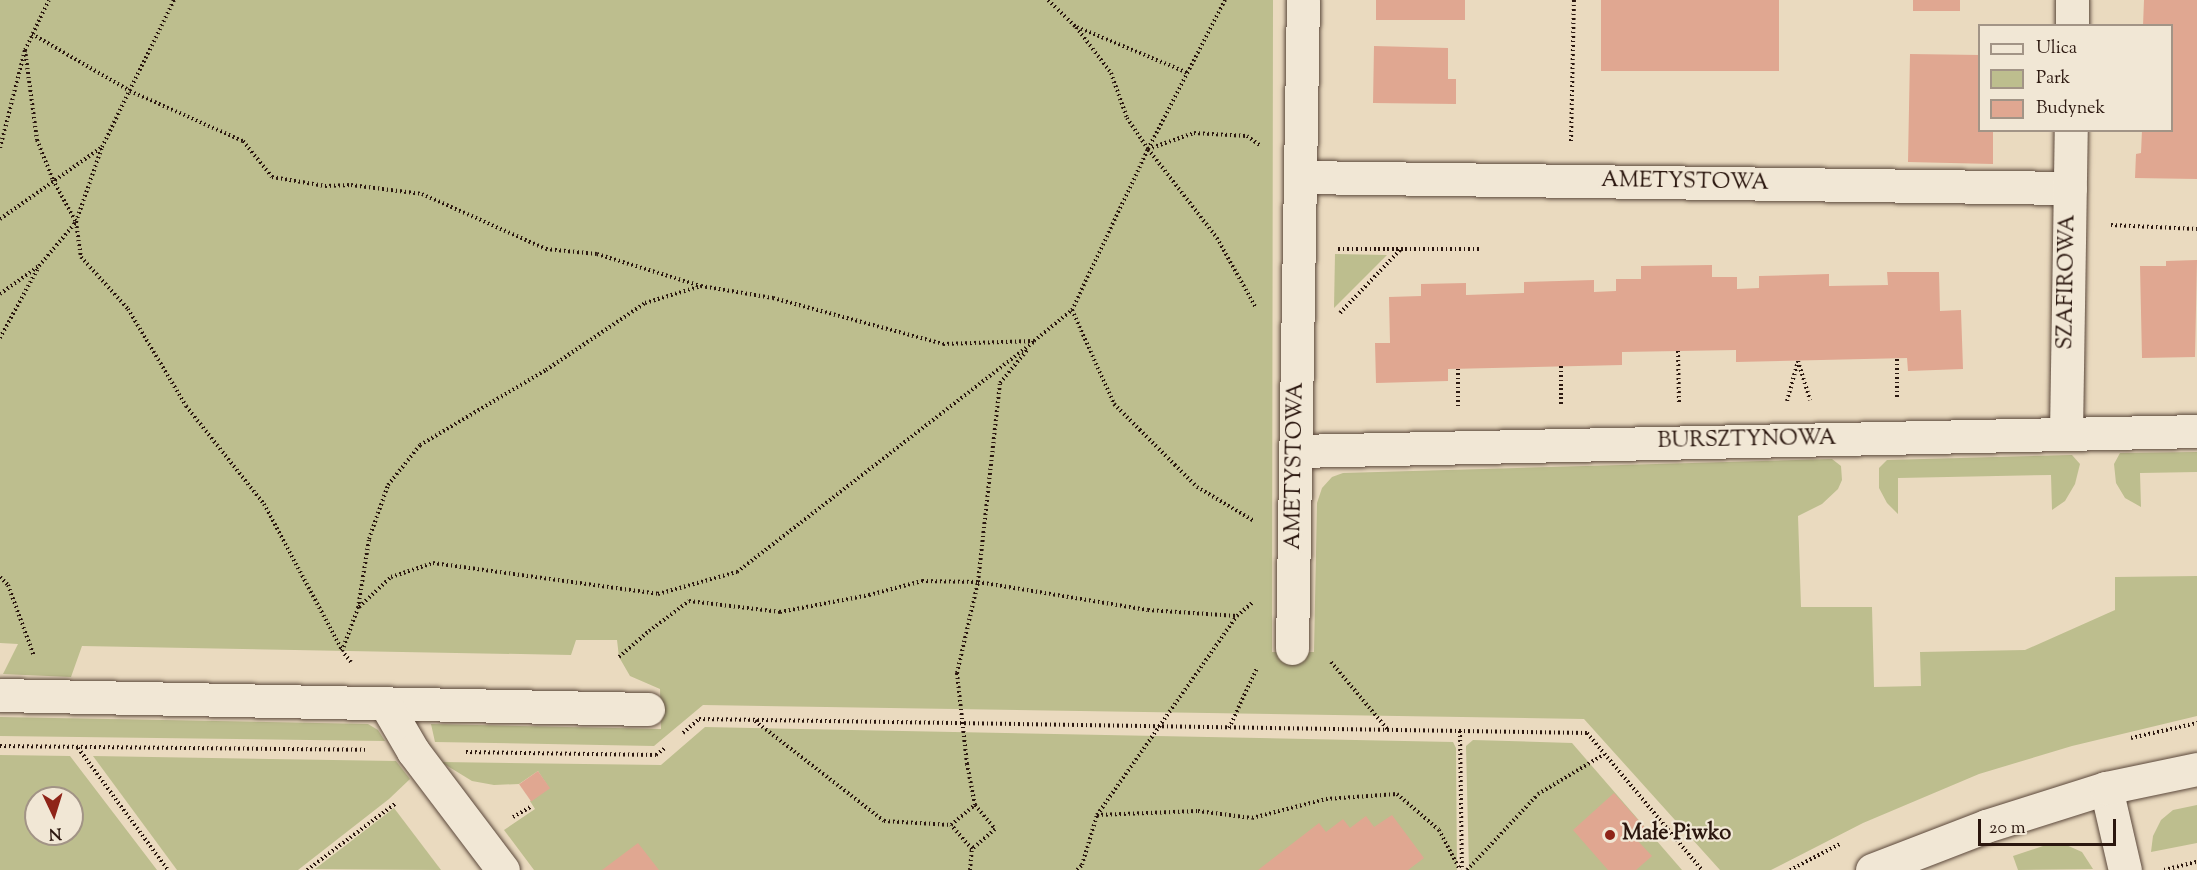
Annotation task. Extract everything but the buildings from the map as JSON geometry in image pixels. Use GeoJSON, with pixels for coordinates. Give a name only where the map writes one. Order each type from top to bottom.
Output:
{"type":"FeatureCollection","features":[{"type":"Feature","properties":{"kind":"street","name":"AMETYSTOWA"},"geometry":{"type":"LineString","coordinates":[[1292,648],[1303,0]]}},
{"type":"Feature","properties":{"kind":"street"},"geometry":{"type":"LineString","coordinates":[[2072,0],[2072,24]]}},
{"type":"Feature","properties":{"kind":"street","name":"SZAFIROWA"},"geometry":{"type":"LineString","coordinates":[[2066,434],[2071,132]]}},
{"type":"Feature","properties":{"kind":"street","name":"AMETYSTOWA"},"geometry":{"type":"LineString","coordinates":[[1300,177],[2070,188]]}},
{"type":"Feature","properties":{"kind":"street","name":"BURSZTYNOWA"},"geometry":{"type":"LineString","coordinates":[[1297,451],[2197,431]]}},
{"type":"Feature","properties":{"kind":"street"},"geometry":{"type":"LineString","coordinates":[[0,695],[648,709]]}},
{"type":"Feature","properties":{"kind":"street"},"geometry":{"type":"LineString","coordinates":[[385,703],[413,751],[503,870]]}},
{"type":"Feature","properties":{"kind":"street"},"geometry":{"type":"LineString","coordinates":[[1872,870],[1986,826],[2106,788],[2197,769]]}},
{"type":"Feature","properties":{"kind":"street"},"geometry":{"type":"LineString","coordinates":[[2106,788],[2125,870]]}},
{"type":"Feature","properties":{"kind":"path"},"geometry":{"type":"LineString","coordinates":[[0,148],[25,50],[49,0]]}},
{"type":"Feature","properties":{"kind":"path"},"geometry":{"type":"LineString","coordinates":[[0,338],[39,266],[76,222],[102,147],[174,0]]}},
{"type":"Feature","properties":{"kind":"path"},"geometry":{"type":"LineString","coordinates":[[1048,0],[1076,27],[1111,73],[1127,118],[1148,149],[1217,238],[1261,317]]}},
{"type":"Feature","properties":{"kind":"path"},"geometry":{"type":"LineString","coordinates":[[358,608],[391,577],[433,563],[658,594],[737,572],[1072,310],[1148,149],[1226,0]]}},
{"type":"Feature","properties":{"kind":"path"},"geometry":{"type":"LineString","coordinates":[[1570,181],[1574,0]]}},
{"type":"Feature","properties":{"kind":"path"},"geometry":{"type":"LineString","coordinates":[[1076,27],[1188,73]]}},
{"type":"Feature","properties":{"kind":"path"},"geometry":{"type":"LineString","coordinates":[[32,34],[130,91],[243,141],[272,177],[326,186],[351,185],[422,194],[546,249],[597,254],[701,286],[773,298],[943,344],[1034,341]]}},
{"type":"Feature","properties":{"kind":"path"},"geometry":{"type":"LineString","coordinates":[[25,50],[37,140],[53,180],[76,222],[81,257],[128,309],[186,406],[264,504],[342,651],[385,703]]}},
{"type":"Feature","properties":{"kind":"path"},"geometry":{"type":"LineString","coordinates":[[1148,149],[1194,133],[1247,136],[1300,177]]}},
{"type":"Feature","properties":{"kind":"path"},"geometry":{"type":"LineString","coordinates":[[0,219],[102,147]]}},
{"type":"Feature","properties":{"kind":"path"},"geometry":{"type":"LineString","coordinates":[[2070,223],[2197,229]]}},
{"type":"Feature","properties":{"kind":"path"},"geometry":{"type":"LineString","coordinates":[[1328,249],[1481,249]]}},
{"type":"Feature","properties":{"kind":"path"},"geometry":{"type":"LineString","coordinates":[[1334,320],[1402,249]]}},
{"type":"Feature","properties":{"kind":"path"},"geometry":{"type":"LineString","coordinates":[[0,294],[39,266]]}},
{"type":"Feature","properties":{"kind":"path"},"geometry":{"type":"LineString","coordinates":[[342,651],[358,608],[369,539],[388,485],[420,445],[546,370],[645,303],[701,286]]}},
{"type":"Feature","properties":{"kind":"path"},"geometry":{"type":"LineString","coordinates":[[1072,310],[1114,404],[1197,487],[1256,523]]}},
{"type":"Feature","properties":{"kind":"path"},"geometry":{"type":"LineString","coordinates":[[970,870],[972,849],[995,828],[975,805],[962,723],[957,673],[978,582],[1000,383],[1034,341]]}},
{"type":"Feature","properties":{"kind":"path"},"geometry":{"type":"LineString","coordinates":[[1678,351],[1680,413]]}},
{"type":"Feature","properties":{"kind":"path"},"geometry":{"type":"LineString","coordinates":[[1897,358],[1898,408]]}},
{"type":"Feature","properties":{"kind":"path"},"geometry":{"type":"LineString","coordinates":[[1785,410],[1798,361],[1814,410]]}},
{"type":"Feature","properties":{"kind":"path"},"geometry":{"type":"LineString","coordinates":[[1561,366],[1562,406]]}},
{"type":"Feature","properties":{"kind":"path"},"geometry":{"type":"LineString","coordinates":[[1458,369],[1458,409]]}},
{"type":"Feature","properties":{"kind":"path"},"geometry":{"type":"LineString","coordinates":[[0,577],[8,585],[38,666]]}},
{"type":"Feature","properties":{"kind":"path"},"geometry":{"type":"LineString","coordinates":[[620,657],[649,631],[689,601],[780,612],[869,596],[922,581],[978,582],[1148,610],[1237,616]]}},
{"type":"Feature","properties":{"kind":"path"},"geometry":{"type":"LineString","coordinates":[[1077,870],[1082,865],[1097,815],[1237,616],[1259,597]]}},
{"type":"Feature","properties":{"kind":"path"},"geometry":{"type":"LineString","coordinates":[[1229,728],[1260,660]]}},
{"type":"Feature","properties":{"kind":"path"},"geometry":{"type":"LineString","coordinates":[[1330,660],[1389,730]]}},
{"type":"Feature","properties":{"kind":"path"},"geometry":{"type":"LineString","coordinates":[[682,734],[699,719],[1587,733],[1702,870]]}},
{"type":"Feature","properties":{"kind":"path"},"geometry":{"type":"LineString","coordinates":[[754,720],[884,821],[951,825],[975,805]]}},
{"type":"Feature","properties":{"kind":"path"},"geometry":{"type":"LineString","coordinates":[[1460,731],[1461,870]]}},
{"type":"Feature","properties":{"kind":"path"},"geometry":{"type":"LineString","coordinates":[[0,746],[657,755],[674,741]]}},
{"type":"Feature","properties":{"kind":"path"},"geometry":{"type":"LineString","coordinates":[[78,748],[168,870]]}},
{"type":"Feature","properties":{"kind":"path"},"geometry":{"type":"LineString","coordinates":[[1467,870],[1538,794],[1603,754]]}},
{"type":"Feature","properties":{"kind":"path"},"geometry":{"type":"LineString","coordinates":[[1097,815],[1198,811],[1252,818],[1326,799],[1397,794],[1439,830],[1461,870]]}},
{"type":"Feature","properties":{"kind":"path"},"geometry":{"type":"LineString","coordinates":[[307,870],[394,804]]}},
{"type":"Feature","properties":{"kind":"path"},"geometry":{"type":"LineString","coordinates":[[951,825],[972,849]]}},
{"type":"Feature","properties":{"kind":"path"},"geometry":{"type":"LineString","coordinates":[[2163,870],[2197,862]]}},
{"type":"Feature","properties":{"kind":"green space"},"geometry":{"type":"Polygon","coordinates":[[[0,0],[1273,0],[1272,652],[1314,652],[1317,503],[1322,488],[1332,477],[1343,473],[1832,459],[1841,466],[1842,480],[1838,489],[1822,504],[1798,516],[1801,607],[1872,607],[1874,687],[1921,686],[1920,652],[2025,650],[2115,610],[2115,577],[2197,576],[2197,716],[2072,746],[1979,774],[1863,823],[1771,870],[1720,870],[1584,719],[703,705],[654,746],[435,742],[431,724],[661,729],[660,689],[630,676],[619,657],[617,640],[576,640],[571,655],[82,646],[71,677],[3,674],[18,644],[0,643],[0,0]]]}},
{"type":"Feature","properties":{"kind":"green space"},"geometry":{"type":"Polygon","coordinates":[[[1335,254],[1387,255],[1334,308],[1335,254]]]}},
{"type":"Feature","properties":{"kind":"green space"},"geometry":{"type":"Polygon","coordinates":[[[2197,452],[2197,472],[2140,473],[2141,507],[2125,498],[2116,483],[2114,464],[2120,453],[2197,452]]]}},
{"type":"Feature","properties":{"kind":"green space"},"geometry":{"type":"Polygon","coordinates":[[[2072,455],[2080,464],[2075,484],[2065,501],[2052,510],[2051,475],[1898,478],[1898,514],[1887,503],[1879,488],[1879,468],[1887,460],[2072,455]]]}},
{"type":"Feature","properties":{"kind":"green space"},"geometry":{"type":"Polygon","coordinates":[[[0,717],[368,724],[378,730],[385,741],[0,736],[0,717]]]}},
{"type":"Feature","properties":{"kind":"green space"},"geometry":{"type":"Polygon","coordinates":[[[705,727],[1453,742],[1456,748],[1457,870],[534,870],[504,830],[535,809],[530,801],[549,788],[538,771],[519,784],[494,785],[472,781],[441,762],[661,765],[705,727]]]}},
{"type":"Feature","properties":{"kind":"green space"},"geometry":{"type":"Polygon","coordinates":[[[1473,740],[1572,743],[1682,870],[1469,870],[1466,746],[1473,740]]]}},
{"type":"Feature","properties":{"kind":"green space"},"geometry":{"type":"Polygon","coordinates":[[[0,755],[70,756],[157,870],[0,870],[0,755]]]}},
{"type":"Feature","properties":{"kind":"green space"},"geometry":{"type":"Polygon","coordinates":[[[93,756],[396,761],[410,779],[389,799],[298,870],[177,870],[93,756]]]}},
{"type":"Feature","properties":{"kind":"green space"},"geometry":{"type":"Polygon","coordinates":[[[2197,805],[2197,843],[2151,852],[2153,836],[2161,820],[2173,810],[2197,805]]]}},
{"type":"Feature","properties":{"kind":"green space"},"geometry":{"type":"Polygon","coordinates":[[[394,808],[441,870],[315,869],[394,808]]]}},
{"type":"Feature","properties":{"kind":"green space"},"geometry":{"type":"Polygon","coordinates":[[[2064,844],[2082,852],[2093,869],[2018,870],[2013,856],[2043,846],[2064,844]]]}},
{"type":"Feature","properties":{"kind":"place","name":"Małe Piwko"},"geometry":{"type":"Point","coordinates":[1610,835]}}]}
